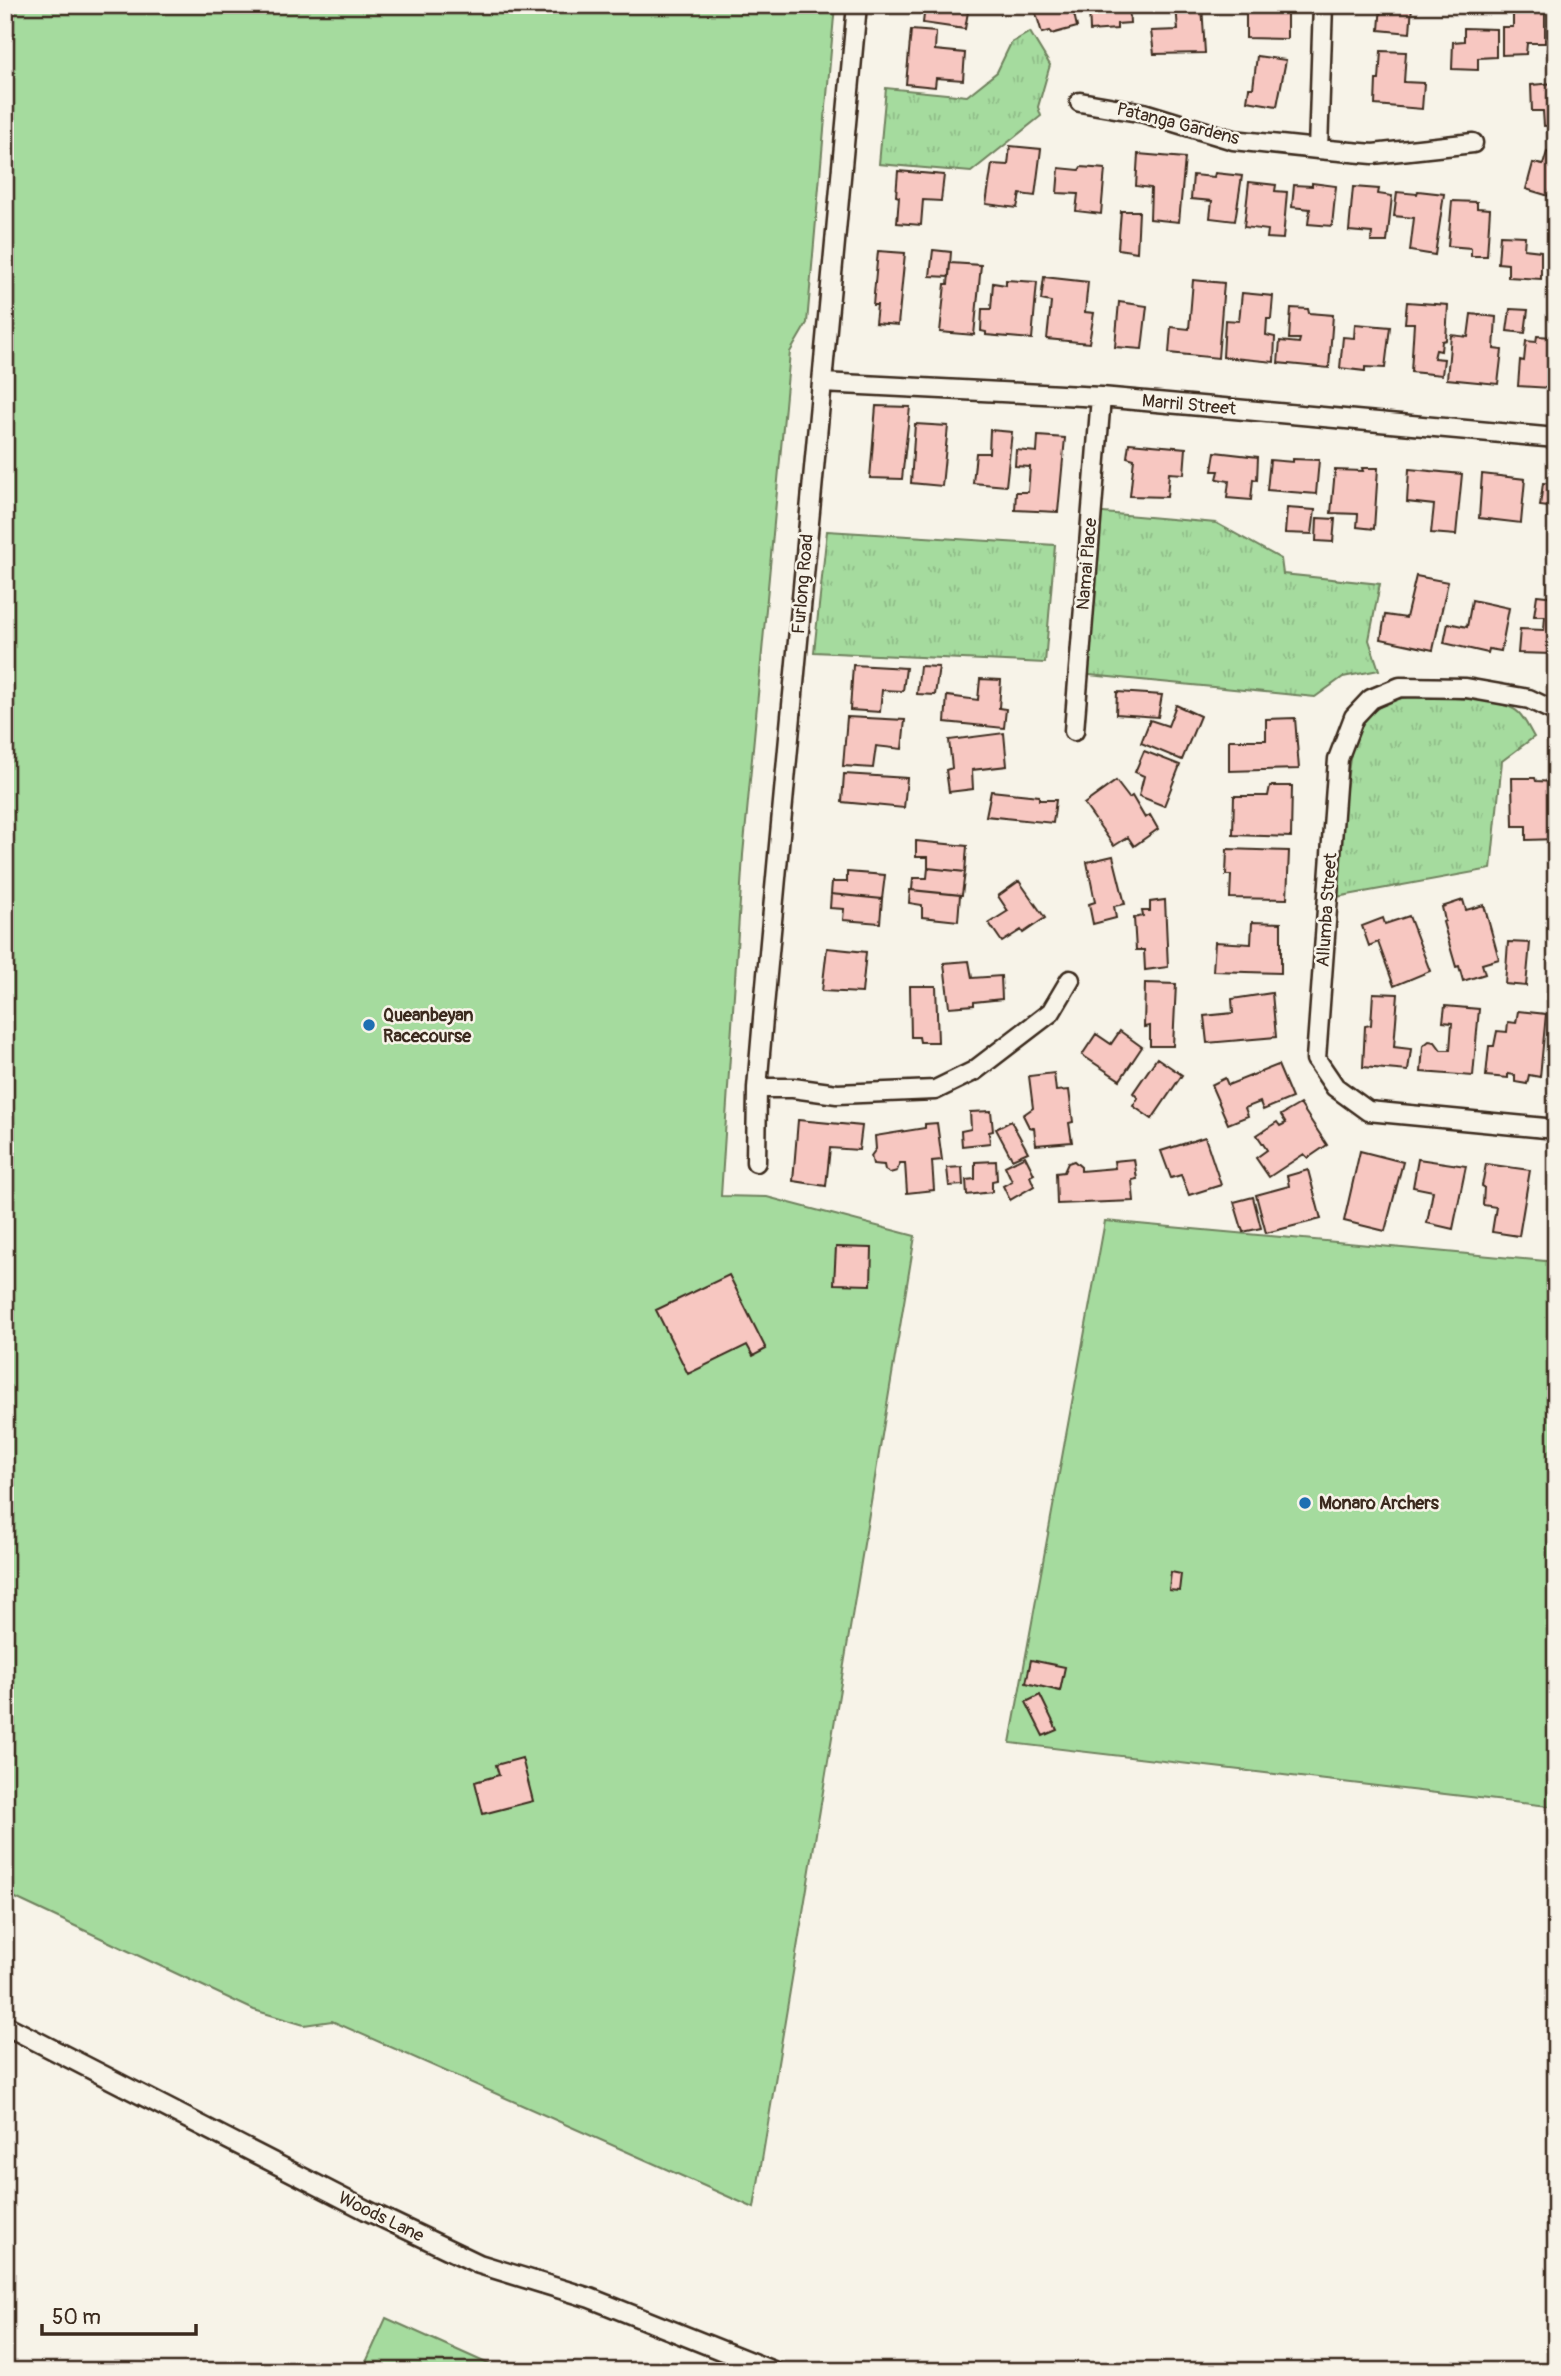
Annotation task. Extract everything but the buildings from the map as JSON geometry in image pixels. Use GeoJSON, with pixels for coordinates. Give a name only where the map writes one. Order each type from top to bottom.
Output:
{"type":"FeatureCollection","features":[{"type":"Feature","properties":{"kind":"street","name":"Furlong Road"},"geometry":{"type":"LineString","coordinates":[[756,1162],[757,1088],[857,5]]}},
{"type":"Feature","properties":{"kind":"street"},"geometry":{"type":"LineString","coordinates":[[1318,149],[1323,5]]}},
{"type":"Feature","properties":{"kind":"street","name":"Patanga Gardens"},"geometry":{"type":"LineString","coordinates":[[1080,102],[1144,113],[1233,140],[1373,153],[1473,144]]}},
{"type":"Feature","properties":{"kind":"street","name":"Marril Street"},"geometry":{"type":"LineString","coordinates":[[822,383],[1101,397],[1556,438]]}},
{"type":"Feature","properties":{"kind":"street","name":"Namai Place"},"geometry":{"type":"LineString","coordinates":[[1073,732],[1101,397]]}},
{"type":"Feature","properties":{"kind":"street","name":"Allumba Street"},"geometry":{"type":"LineString","coordinates":[[1556,712],[1529,699],[1466,688],[1400,687],[1371,699],[1354,717],[1338,759],[1316,1059],[1335,1087],[1368,1111],[1556,1129]]}},
{"type":"Feature","properties":{"kind":"street"},"geometry":{"type":"LineString","coordinates":[[757,1088],[793,1088],[837,1094],[935,1090],[974,1071],[1051,1012],[1070,980]]}},
{"type":"Feature","properties":{"kind":"street","name":"Woods Lane"},"geometry":{"type":"LineString","coordinates":[[5,2025],[366,2210],[480,2264],[590,2298],[773,2371]]}},
{"type":"Feature","properties":{"kind":"green space","name":"Queanbeyan Racecourse"},"geometry":{"type":"Polygon","coordinates":[[[5,5],[835,5],[807,323],[790,352],[743,855],[721,1196],[767,1197],[915,1236],[754,2208],[332,2021],[304,2025],[254,2010],[5,1893],[5,5]]]}},
{"type":"Feature","properties":{"kind":"green space"},"geometry":{"type":"Polygon","coordinates":[[[1030,32],[1050,65],[1038,107],[1041,116],[971,172],[879,164],[886,88],[967,96],[997,72],[1011,43],[1030,32]]]}},
{"type":"Feature","properties":{"kind":"green space"},"geometry":{"type":"Polygon","coordinates":[[[1092,512],[1216,523],[1281,559],[1283,574],[1380,584],[1369,640],[1379,670],[1343,677],[1315,697],[1079,674],[1092,512]]]}},
{"type":"Feature","properties":{"kind":"green space"},"geometry":{"type":"Polygon","coordinates":[[[827,531],[1055,545],[1045,663],[814,652],[827,531]]]}},
{"type":"Feature","properties":{"kind":"green space"},"geometry":{"type":"Polygon","coordinates":[[[1418,696],[1500,704],[1519,713],[1534,737],[1502,761],[1491,869],[1331,898],[1355,738],[1366,718],[1383,705],[1393,700],[1418,696]]]}},
{"type":"Feature","properties":{"kind":"green space","name":"Monaro Archers"},"geometry":{"type":"Polygon","coordinates":[[[1105,1221],[1556,1262],[1556,1807],[1010,1743],[1105,1221]]]}},
{"type":"Feature","properties":{"kind":"green space"},"geometry":{"type":"Polygon","coordinates":[[[386,2318],[504,2371],[362,2371],[386,2318]]]}},
{"type":"Feature","properties":{"kind":"place","name":"Queanbeyan Racecourse"},"geometry":{"type":"Point","coordinates":[369,1025]}},
{"type":"Feature","properties":{"kind":"place","name":"Monaro Archers"},"geometry":{"type":"Point","coordinates":[1305,1503]}}]}
